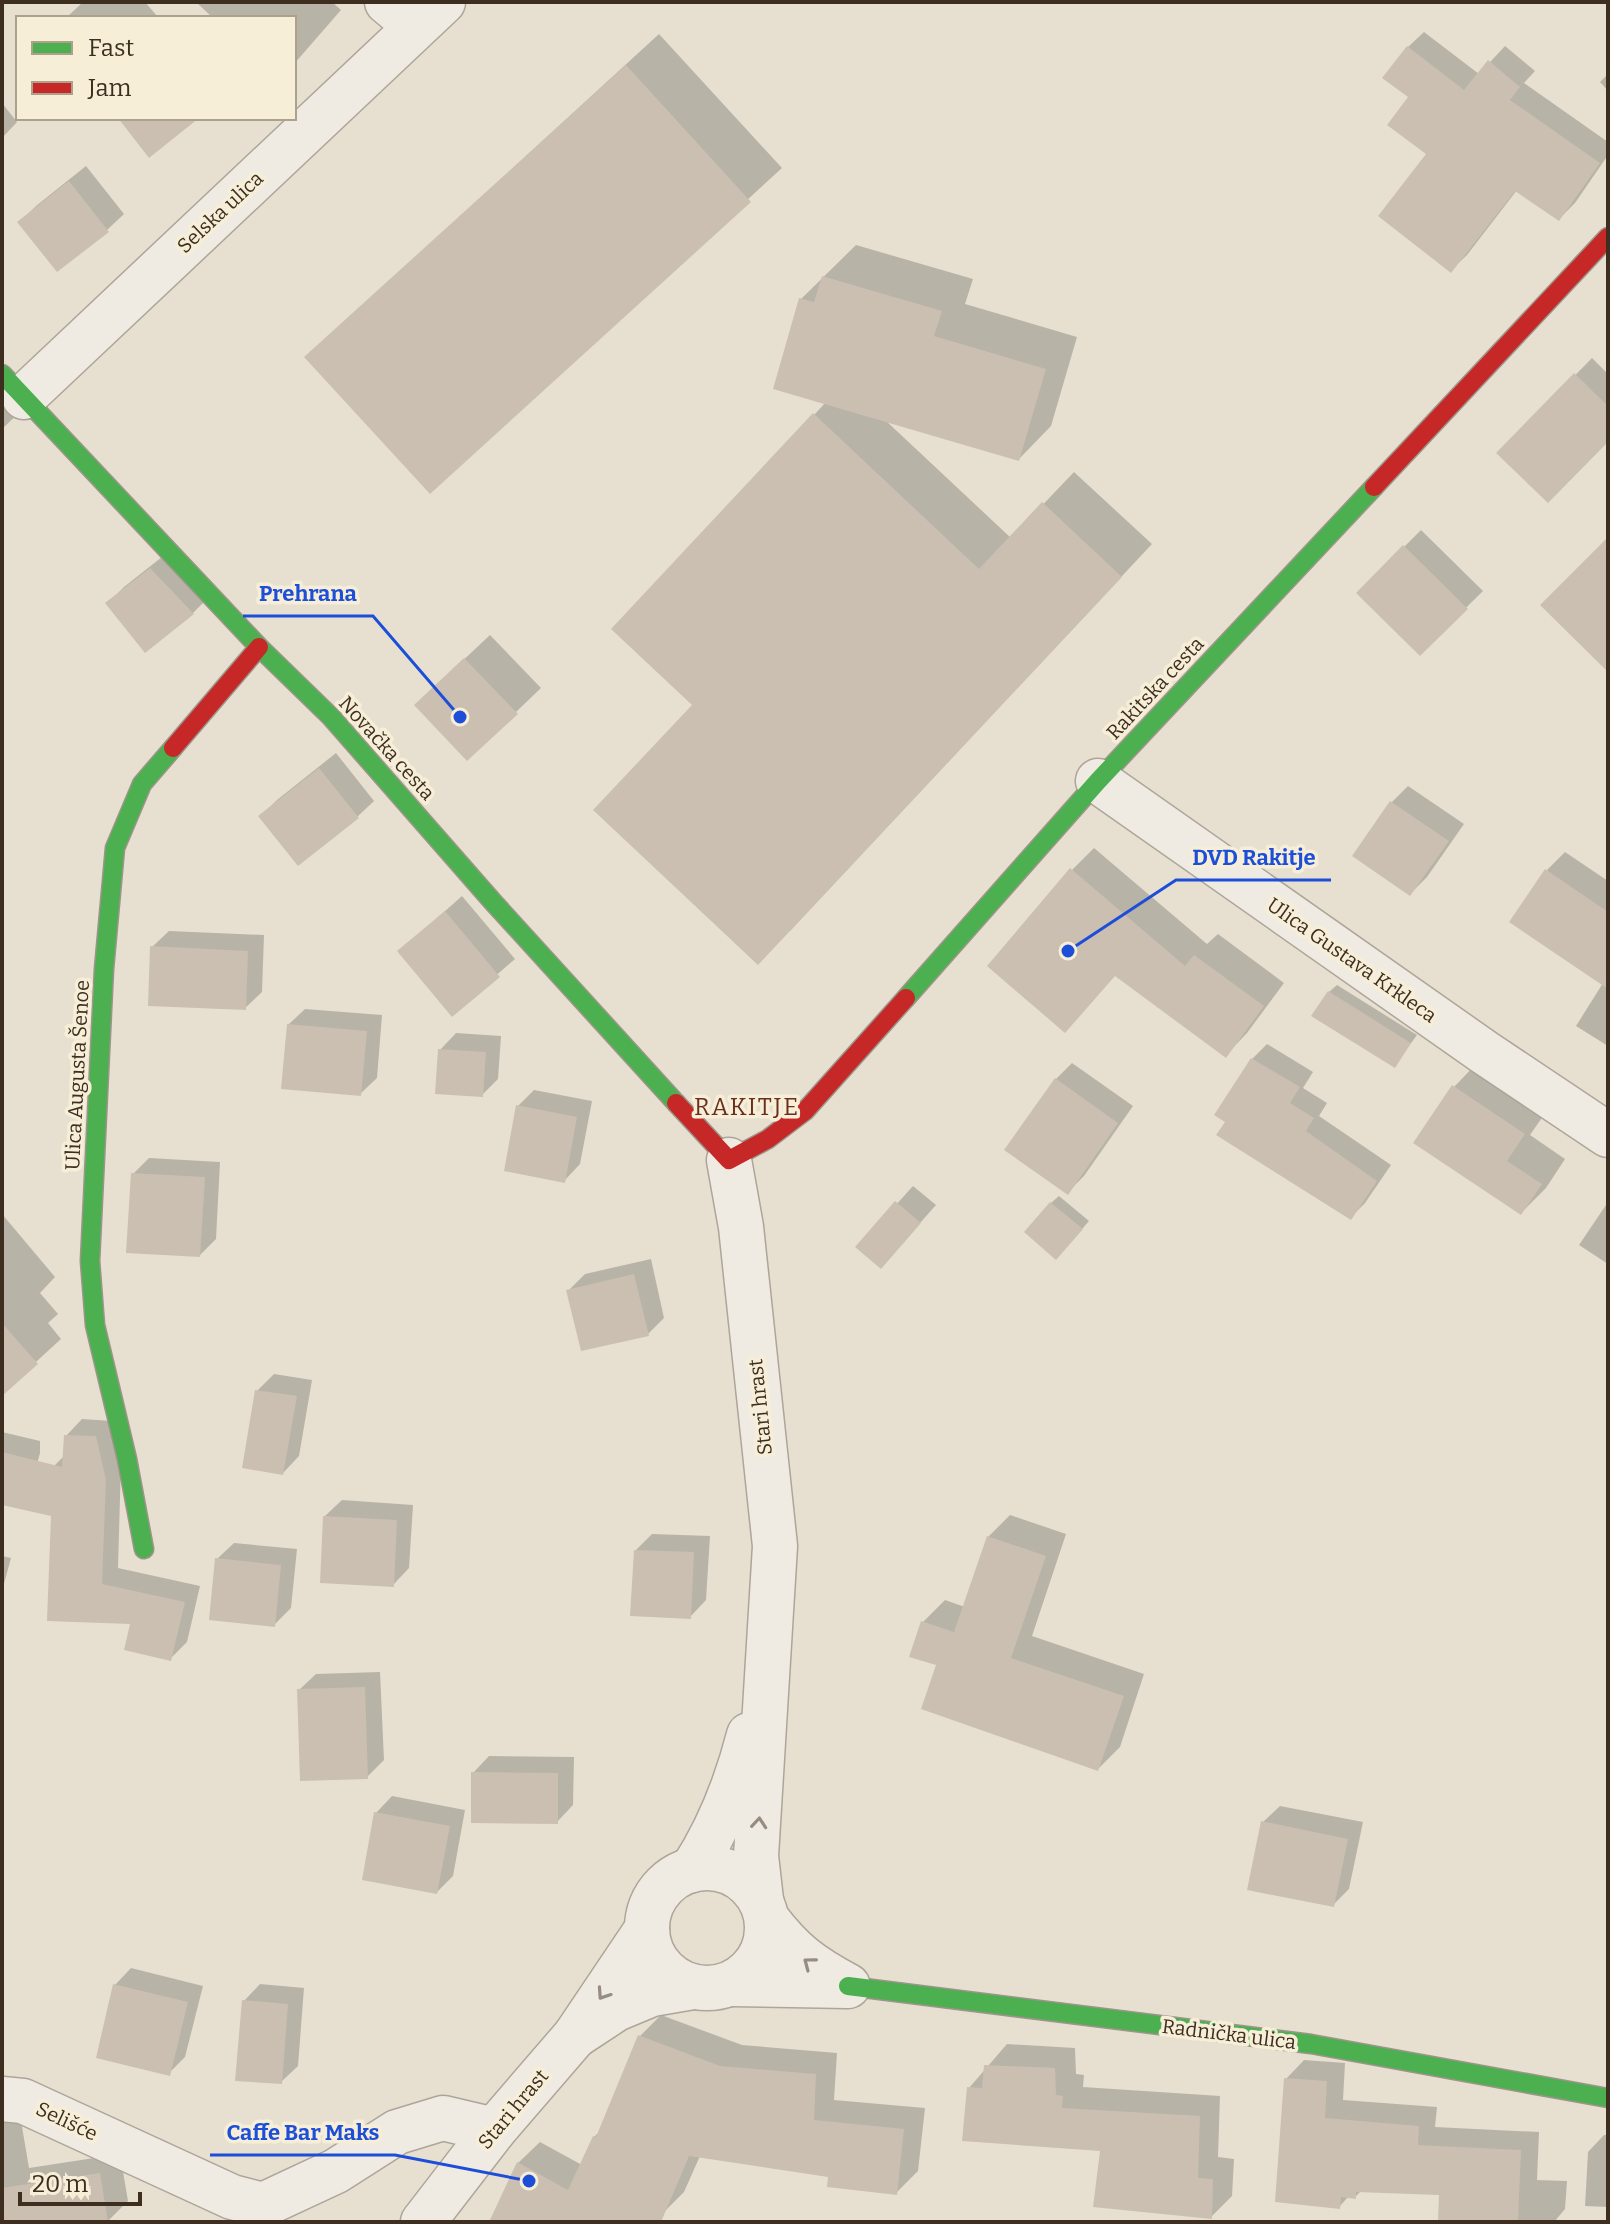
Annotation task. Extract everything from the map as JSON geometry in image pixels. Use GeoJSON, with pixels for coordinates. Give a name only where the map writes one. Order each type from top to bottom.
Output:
{"type":"FeatureCollection","features":[{"type":"Feature","properties":{"kind":"street","name":"Selska ulica"},"geometry":{"type":"LineString","coordinates":[[13,386],[415,10]]}},
{"type":"Feature","properties":{"kind":"street","name":"Rakitska cesta"},"geometry":{"type":"LineString","coordinates":[[729,1160],[768,1139],[805,1111],[1098,781],[1608,237]]}},
{"type":"Feature","properties":{"kind":"street","name":"Novačka cesta"},"geometry":{"type":"LineString","coordinates":[[13,386],[259,647],[331,717],[493,902],[729,1160]]}},
{"type":"Feature","properties":{"kind":"street","name":"Ulica Augusta Šenoe"},"geometry":{"type":"LineString","coordinates":[[144,1549],[127,1459],[95,1325],[90,1261],[104,969],[115,848],[142,784],[259,647]]}},
{"type":"Feature","properties":{"kind":"street","name":"Ulica Gustava Krkleca"},"geometry":{"type":"LineString","coordinates":[[1098,781],[1484,1052],[1608,1135]]}},
{"type":"Feature","properties":{"kind":"street","name":"Stari hrast"},"geometry":{"type":"LineString","coordinates":[[729,1160],[741,1227],[775,1546],[756,1856],[764,1910]]}},
{"type":"Feature","properties":{"kind":"street","name":"Stari hrast"},"geometry":{"type":"LineString","coordinates":[[692,1870],[710,1843],[743,1757],[769,1655]]}},
{"type":"Feature","properties":{"kind":"street"},"geometry":{"type":"LineString","coordinates":[[712,1869],[732,1873],[749,1884],[764,1910],[767,1938],[760,1957],[749,1972],[712,1985],[675,1980],[660,1966],[650,1948],[647,1929],[650,1909],[659,1892],[674,1878],[692,1870],[712,1869]]}},
{"type":"Feature","properties":{"kind":"street","name":"Radnička ulica"},"geometry":{"type":"LineString","coordinates":[[764,1910],[788,1946],[815,1968],[848,1986]]}},
{"type":"Feature","properties":{"kind":"street","name":"Stari hrast"},"geometry":{"type":"LineString","coordinates":[[423,2222],[494,2130],[575,2036],[647,1929]]}},
{"type":"Feature","properties":{"kind":"street","name":"Stari hrast"},"geometry":{"type":"LineString","coordinates":[[575,2036],[616,2009],[652,1994],[712,1985]]}},
{"type":"Feature","properties":{"kind":"street","name":"Radnička ulica"},"geometry":{"type":"LineString","coordinates":[[712,1985],[848,1986],[1311,2044],[1608,2098]]}},
{"type":"Feature","properties":{"kind":"street","name":"Selišće"},"geometry":{"type":"LineString","coordinates":[[2,2099],[23,2101],[232,2197],[261,2214],[397,2132],[443,2118],[494,2130]]}},
{"type":"Feature","properties":{"kind":"building"},"geometry":{"type":"Polygon","coordinates":[[[1407,46],[1464,90],[1488,60],[1520,87],[1510,100],[1600,163],[1559,221],[1515,191],[1451,273],[1378,216],[1426,154],[1387,125],[1408,97],[1382,78],[1407,46]]]}},
{"type":"Feature","properties":{"kind":"building"},"geometry":{"type":"Polygon","coordinates":[[[626,65],[751,202],[430,494],[304,357],[626,65]]]}},
{"type":"Feature","properties":{"kind":"building"},"geometry":{"type":"Polygon","coordinates":[[[120,120],[196,120],[149,158],[120,120]]]}},
{"type":"Feature","properties":{"kind":"building"},"geometry":{"type":"Polygon","coordinates":[[[69,181],[109,232],[57,272],[17,222],[69,181]]]}},
{"type":"Feature","properties":{"kind":"building"},"geometry":{"type":"Polygon","coordinates":[[[822,276],[942,311],[934,336],[1046,369],[1019,461],[773,389],[799,298],[814,302],[822,276]]]}},
{"type":"Feature","properties":{"kind":"building"},"geometry":{"type":"Polygon","coordinates":[[[1574,373],[1608,406],[1608,442],[1548,503],[1496,453],[1574,373]]]}},
{"type":"Feature","properties":{"kind":"building"},"geometry":{"type":"Polygon","coordinates":[[[813,413],[979,569],[1042,502],[1122,577],[758,965],[593,810],[692,705],[611,629],[813,413]]]}},
{"type":"Feature","properties":{"kind":"building"},"geometry":{"type":"Polygon","coordinates":[[[1608,537],[1608,672],[1540,605],[1608,537]]]}},
{"type":"Feature","properties":{"kind":"building"},"geometry":{"type":"Polygon","coordinates":[[[1403,545],[1468,609],[1420,656],[1356,593],[1403,545]]]}},
{"type":"Feature","properties":{"kind":"building"},"geometry":{"type":"Polygon","coordinates":[[[150,568],[194,614],[145,653],[105,603],[150,568]]]}},
{"type":"Feature","properties":{"kind":"building"},"geometry":{"type":"Polygon","coordinates":[[[464,658],[518,714],[467,761],[414,705],[464,658]]]}},
{"type":"Feature","properties":{"kind":"building"},"geometry":{"type":"Polygon","coordinates":[[[319,768],[359,818],[298,866],[258,816],[319,768]]]}},
{"type":"Feature","properties":{"kind":"building"},"geometry":{"type":"Polygon","coordinates":[[[1390,801],[1449,841],[1410,896],[1352,856],[1390,801]]]}},
{"type":"Feature","properties":{"kind":"building"},"geometry":{"type":"Polygon","coordinates":[[[1070,868],[1185,966],[1194,955],[1264,1006],[1226,1058],[1115,976],[1065,1033],[987,966],[1070,868]]]}},
{"type":"Feature","properties":{"kind":"building"},"geometry":{"type":"Polygon","coordinates":[[[1545,869],[1608,912],[1608,989],[1509,922],[1545,869]]]}},
{"type":"Feature","properties":{"kind":"building"},"geometry":{"type":"Polygon","coordinates":[[[445,911],[500,977],[452,1017],[397,951],[445,911]]]}},
{"type":"Feature","properties":{"kind":"building"},"geometry":{"type":"Polygon","coordinates":[[[150,946],[248,951],[246,1010],[148,1006],[150,946]]]}},
{"type":"Feature","properties":{"kind":"building"},"geometry":{"type":"Polygon","coordinates":[[[1328,991],[1411,1043],[1395,1068],[1311,1016],[1328,991]]]}},
{"type":"Feature","properties":{"kind":"building"},"geometry":{"type":"Polygon","coordinates":[[[287,1024],[367,1031],[361,1096],[281,1089],[287,1024]]]}},
{"type":"Feature","properties":{"kind":"building"},"geometry":{"type":"Polygon","coordinates":[[[438,1049],[486,1052],[483,1097],[435,1094],[438,1049]]]}},
{"type":"Feature","properties":{"kind":"building"},"geometry":{"type":"Polygon","coordinates":[[[1251,1058],[1300,1087],[1290,1103],[1314,1118],[1306,1131],[1377,1181],[1351,1220],[1216,1135],[1225,1122],[1214,1115],[1251,1058]]]}},
{"type":"Feature","properties":{"kind":"building"},"geometry":{"type":"Polygon","coordinates":[[[1055,1078],[1118,1123],[1068,1195],[1004,1150],[1055,1078]]]}},
{"type":"Feature","properties":{"kind":"building"},"geometry":{"type":"Polygon","coordinates":[[[1452,1085],[1525,1134],[1507,1161],[1542,1184],[1521,1215],[1413,1143],[1452,1085]]]}},
{"type":"Feature","properties":{"kind":"building"},"geometry":{"type":"Polygon","coordinates":[[[516,1105],[577,1117],[565,1183],[504,1171],[516,1105]]]}},
{"type":"Feature","properties":{"kind":"building"},"geometry":{"type":"Polygon","coordinates":[[[131,1173],[205,1177],[200,1257],[126,1253],[131,1173]]]}},
{"type":"Feature","properties":{"kind":"building"},"geometry":{"type":"Polygon","coordinates":[[[895,1201],[921,1223],[881,1269],[855,1247],[895,1201]]]}},
{"type":"Feature","properties":{"kind":"building"},"geometry":{"type":"Polygon","coordinates":[[[1050,1202],[1083,1229],[1056,1260],[1024,1232],[1050,1202]]]}},
{"type":"Feature","properties":{"kind":"building"},"geometry":{"type":"Polygon","coordinates":[[[634,1274],[649,1336],[581,1351],[566,1290],[634,1274]]]}},
{"type":"Feature","properties":{"kind":"building"},"geometry":{"type":"Polygon","coordinates":[[[2,1323],[38,1364],[2,1396],[2,1323]]]}},
{"type":"Feature","properties":{"kind":"building"},"geometry":{"type":"Polygon","coordinates":[[[255,1390],[297,1396],[283,1475],[242,1468],[255,1390]]]}},
{"type":"Feature","properties":{"kind":"building"},"geometry":{"type":"Polygon","coordinates":[[[64,1435],[96,1436],[106,1480],[102,1584],[185,1602],[171,1661],[124,1650],[130,1624],[47,1621],[51,1516],[2,1505],[2,1452],[62,1467],[64,1435]]]}},
{"type":"Feature","properties":{"kind":"building"},"geometry":{"type":"Polygon","coordinates":[[[323,1516],[397,1520],[394,1587],[320,1583],[323,1516]]]}},
{"type":"Feature","properties":{"kind":"building"},"geometry":{"type":"Polygon","coordinates":[[[987,1536],[1046,1556],[1011,1658],[1124,1696],[1098,1771],[921,1709],[936,1665],[909,1657],[921,1621],[954,1632],[987,1536]]]}},
{"type":"Feature","properties":{"kind":"building"},"geometry":{"type":"Polygon","coordinates":[[[634,1550],[694,1552],[691,1619],[630,1616],[634,1550]]]}},
{"type":"Feature","properties":{"kind":"building"},"geometry":{"type":"Polygon","coordinates":[[[215,1558],[281,1565],[275,1627],[209,1620],[215,1558]]]}},
{"type":"Feature","properties":{"kind":"building"},"geometry":{"type":"Polygon","coordinates":[[[365,1687],[368,1779],[300,1781],[297,1689],[365,1687]]]}},
{"type":"Feature","properties":{"kind":"building"},"geometry":{"type":"Polygon","coordinates":[[[471,1772],[558,1773],[558,1824],[471,1823],[471,1772]]]}},
{"type":"Feature","properties":{"kind":"building"},"geometry":{"type":"Polygon","coordinates":[[[374,1812],[450,1826],[437,1894],[362,1880],[374,1812]]]}},
{"type":"Feature","properties":{"kind":"building"},"geometry":{"type":"Polygon","coordinates":[[[1261,1821],[1348,1839],[1334,1907],[1247,1890],[1261,1821]]]}},
{"type":"Feature","properties":{"kind":"building"},"geometry":{"type":"Polygon","coordinates":[[[113,1984],[188,2002],[170,2076],[96,2058],[113,1984]]]}},
{"type":"Feature","properties":{"kind":"building"},"geometry":{"type":"Polygon","coordinates":[[[242,2000],[288,2004],[282,2084],[235,2081],[242,2000]]]}},
{"type":"Feature","properties":{"kind":"building"},"geometry":{"type":"Polygon","coordinates":[[[638,2035],[720,2066],[816,2074],[814,2120],[904,2129],[897,2195],[827,2187],[828,2177],[689,2156],[661,2222],[489,2222],[517,2162],[568,2190],[593,2136],[596,2137],[638,2035]]]}},
{"type":"Feature","properties":{"kind":"building"},"geometry":{"type":"Polygon","coordinates":[[[984,2065],[1055,2068],[1056,2095],[1063,2096],[1062,2108],[1200,2116],[1198,2178],[1213,2179],[1212,2219],[1093,2207],[1100,2151],[962,2141],[967,2087],[982,2088],[984,2065]]]}},
{"type":"Feature","properties":{"kind":"building"},"geometry":{"type":"Polygon","coordinates":[[[1284,2078],[1327,2081],[1325,2118],[1419,2126],[1418,2145],[1521,2150],[1518,2222],[1438,2222],[1439,2195],[1356,2192],[1356,2199],[1341,2197],[1340,2209],[1275,2202],[1284,2078]]]}},
{"type":"Feature","properties":{"kind":"building"},"geometry":{"type":"Polygon","coordinates":[[[100,2173],[108,2222],[2,2222],[2,2188],[100,2173]]]}},
{"type":"Feature","properties":{"kind":"traffic: fast"},"geometry":{"type":"LineString","coordinates":[[2,374],[259,647],[331,717],[493,902],[676,1103]]}},
{"type":"Feature","properties":{"kind":"traffic: fast"},"geometry":{"type":"LineString","coordinates":[[906,998],[1098,781],[1374,487]]}},
{"type":"Feature","properties":{"kind":"traffic: fast"},"geometry":{"type":"LineString","coordinates":[[144,1549],[127,1459],[95,1325],[90,1261],[104,969],[115,848],[142,784],[173,748]]}},
{"type":"Feature","properties":{"kind":"traffic: fast"},"geometry":{"type":"LineString","coordinates":[[848,1986],[1311,2044],[1608,2098]]}},
{"type":"Feature","properties":{"kind":"traffic: jam"},"geometry":{"type":"LineString","coordinates":[[1374,487],[1608,237]]}},
{"type":"Feature","properties":{"kind":"traffic: jam"},"geometry":{"type":"LineString","coordinates":[[173,748],[259,647]]}},
{"type":"Feature","properties":{"kind":"traffic: jam"},"geometry":{"type":"LineString","coordinates":[[676,1103],[729,1160],[768,1139],[805,1111],[906,998]]}},
{"type":"Feature","properties":{"kind":"place","name":"Prehrana"},"geometry":{"type":"Point","coordinates":[460,717]}},
{"type":"Feature","properties":{"kind":"place","name":"DVD Rakitje"},"geometry":{"type":"Point","coordinates":[1068,951]}},
{"type":"Feature","properties":{"kind":"place","name":"Caffe Bar Maks"},"geometry":{"type":"Point","coordinates":[529,2181]}},
{"type":"Feature","properties":{"kind":"district","name":"RAKITJE"},"geometry":{"type":"Point","coordinates":[747,1107]}}]}
